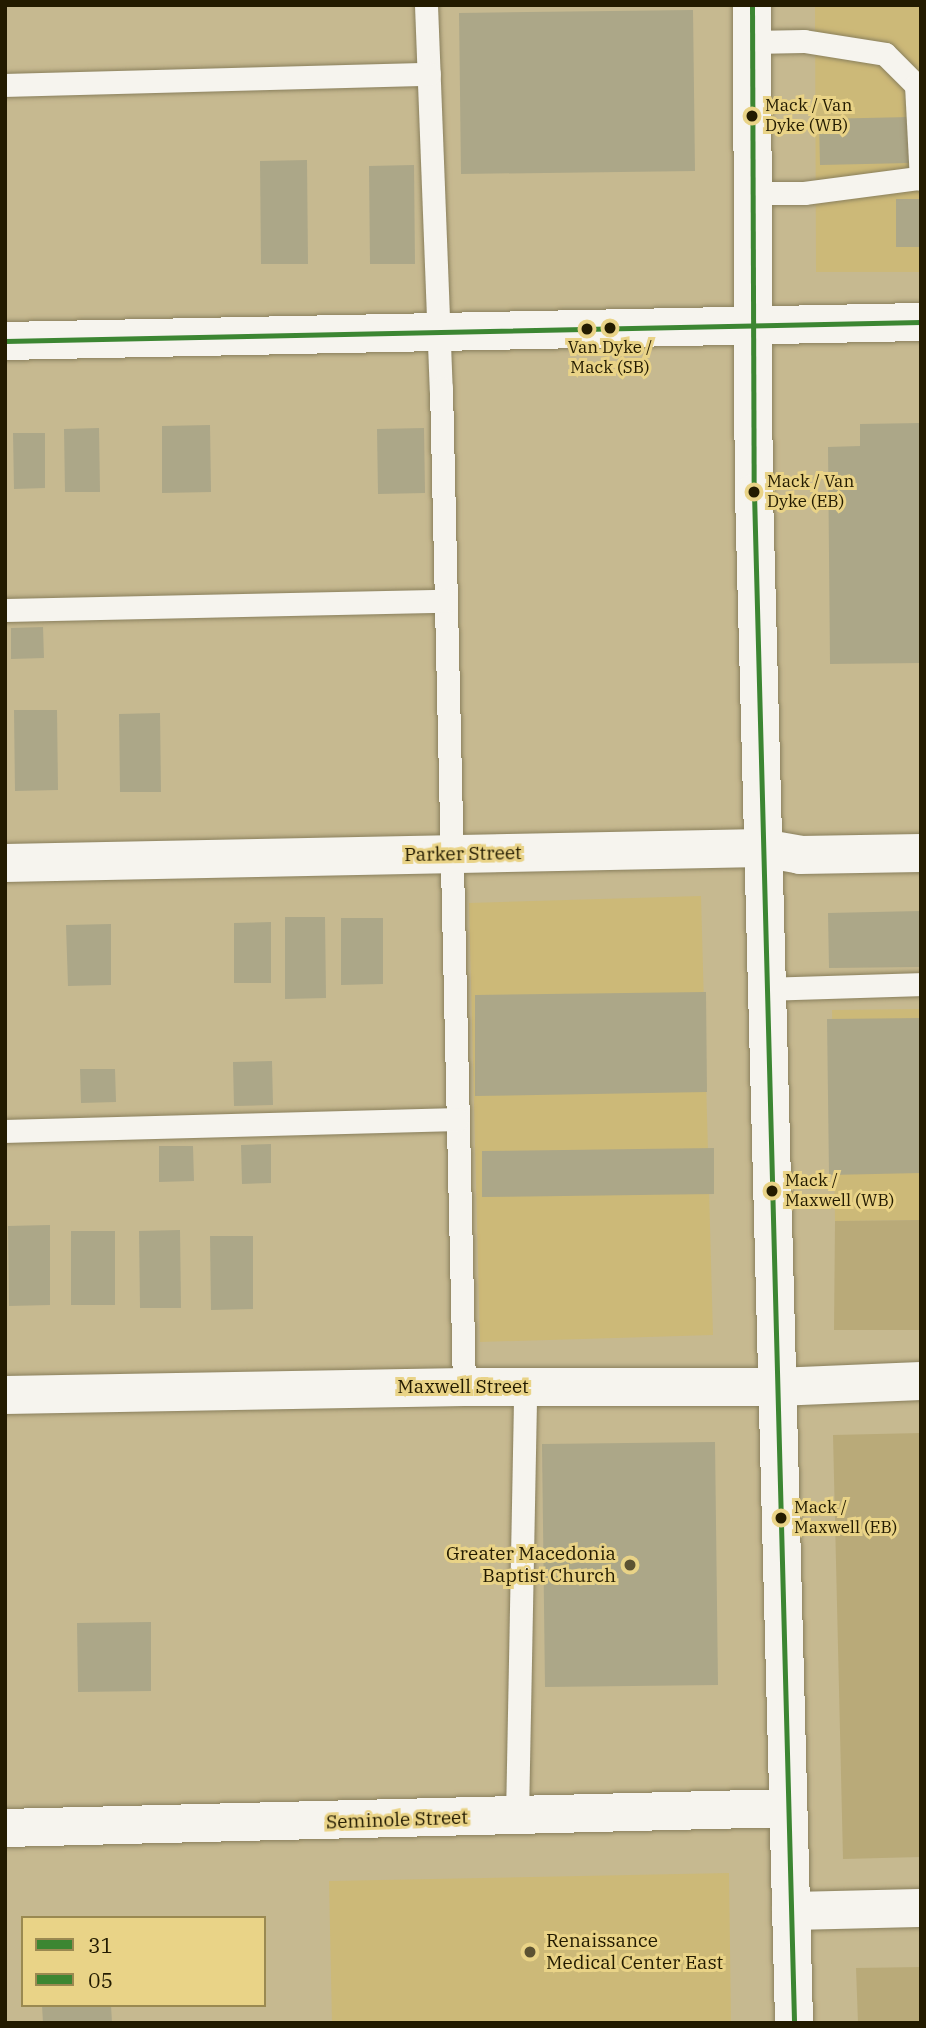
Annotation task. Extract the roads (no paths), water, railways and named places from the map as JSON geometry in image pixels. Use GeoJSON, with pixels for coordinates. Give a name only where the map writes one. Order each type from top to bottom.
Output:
{"type":"FeatureCollection","features":[{"type":"Feature","properties":{"kind":"main road"},"geometry":{"type":"LineString","coordinates":[[752,24],[750,326],[794,2023]]}},
{"type":"Feature","properties":{"kind":"main road"},"geometry":{"type":"LineString","coordinates":[[5,341],[921,322]]}},
{"type":"Feature","properties":{"kind":"main road","name":"Parker Street"},"geometry":{"type":"LineString","coordinates":[[5,863],[762,848],[800,855],[921,853]]}},
{"type":"Feature","properties":{"kind":"main road","name":"Maxwell Street"},"geometry":{"type":"LineString","coordinates":[[5,1395],[464,1387],[776,1387],[921,1381]]}},
{"type":"Feature","properties":{"kind":"main road","name":"Seminole Street"},"geometry":{"type":"LineString","coordinates":[[5,1828],[788,1808]]}},
{"type":"Feature","properties":{"kind":"main road"},"geometry":{"type":"LineString","coordinates":[[791,1911],[921,1908]]}},
{"type":"Feature","properties":{"kind":"lane"},"geometry":{"type":"LineString","coordinates":[[426,5],[440,332],[464,1387]]}},
{"type":"Feature","properties":{"kind":"lane"},"geometry":{"type":"LineString","coordinates":[[751,193],[804,192],[919,178],[916,85],[885,54],[804,41],[752,24]]}},
{"type":"Feature","properties":{"kind":"lane"},"geometry":{"type":"LineString","coordinates":[[5,85],[429,74]]}},
{"type":"Feature","properties":{"kind":"lane"},"geometry":{"type":"LineString","coordinates":[[5,610],[445,601]]}},
{"type":"Feature","properties":{"kind":"lane"},"geometry":{"type":"LineString","coordinates":[[766,989],[921,984]]}},
{"type":"Feature","properties":{"kind":"lane"},"geometry":{"type":"LineString","coordinates":[[5,1131],[457,1119]]}},
{"type":"Feature","properties":{"kind":"lane"},"geometry":{"type":"LineString","coordinates":[[517,1816],[525,1387]]}},
{"type":"Feature","properties":{"kind":"place","name":"Mack / Van Dyke (WB)"},"geometry":{"type":"Point","coordinates":[752,116]}},
{"type":"Feature","properties":{"kind":"place","name":"Van Dyke / Mack (SB)"},"geometry":{"type":"Point","coordinates":[610,328]}},
{"type":"Feature","properties":{"kind":"place","name":"Mack / Van Dyke (EB)"},"geometry":{"type":"Point","coordinates":[754,492]}},
{"type":"Feature","properties":{"kind":"place","name":"Mack / Maxwell (WB)"},"geometry":{"type":"Point","coordinates":[772,1191]}},
{"type":"Feature","properties":{"kind":"place","name":"Mack / Maxwell (EB)"},"geometry":{"type":"Point","coordinates":[781,1518]}},
{"type":"Feature","properties":{"kind":"place","name":"Greater Macedonia Baptist Church"},"geometry":{"type":"Point","coordinates":[630,1565]}},
{"type":"Feature","properties":{"kind":"place","name":"Renaissance Medical Center East"},"geometry":{"type":"Point","coordinates":[530,1952]}}]}
